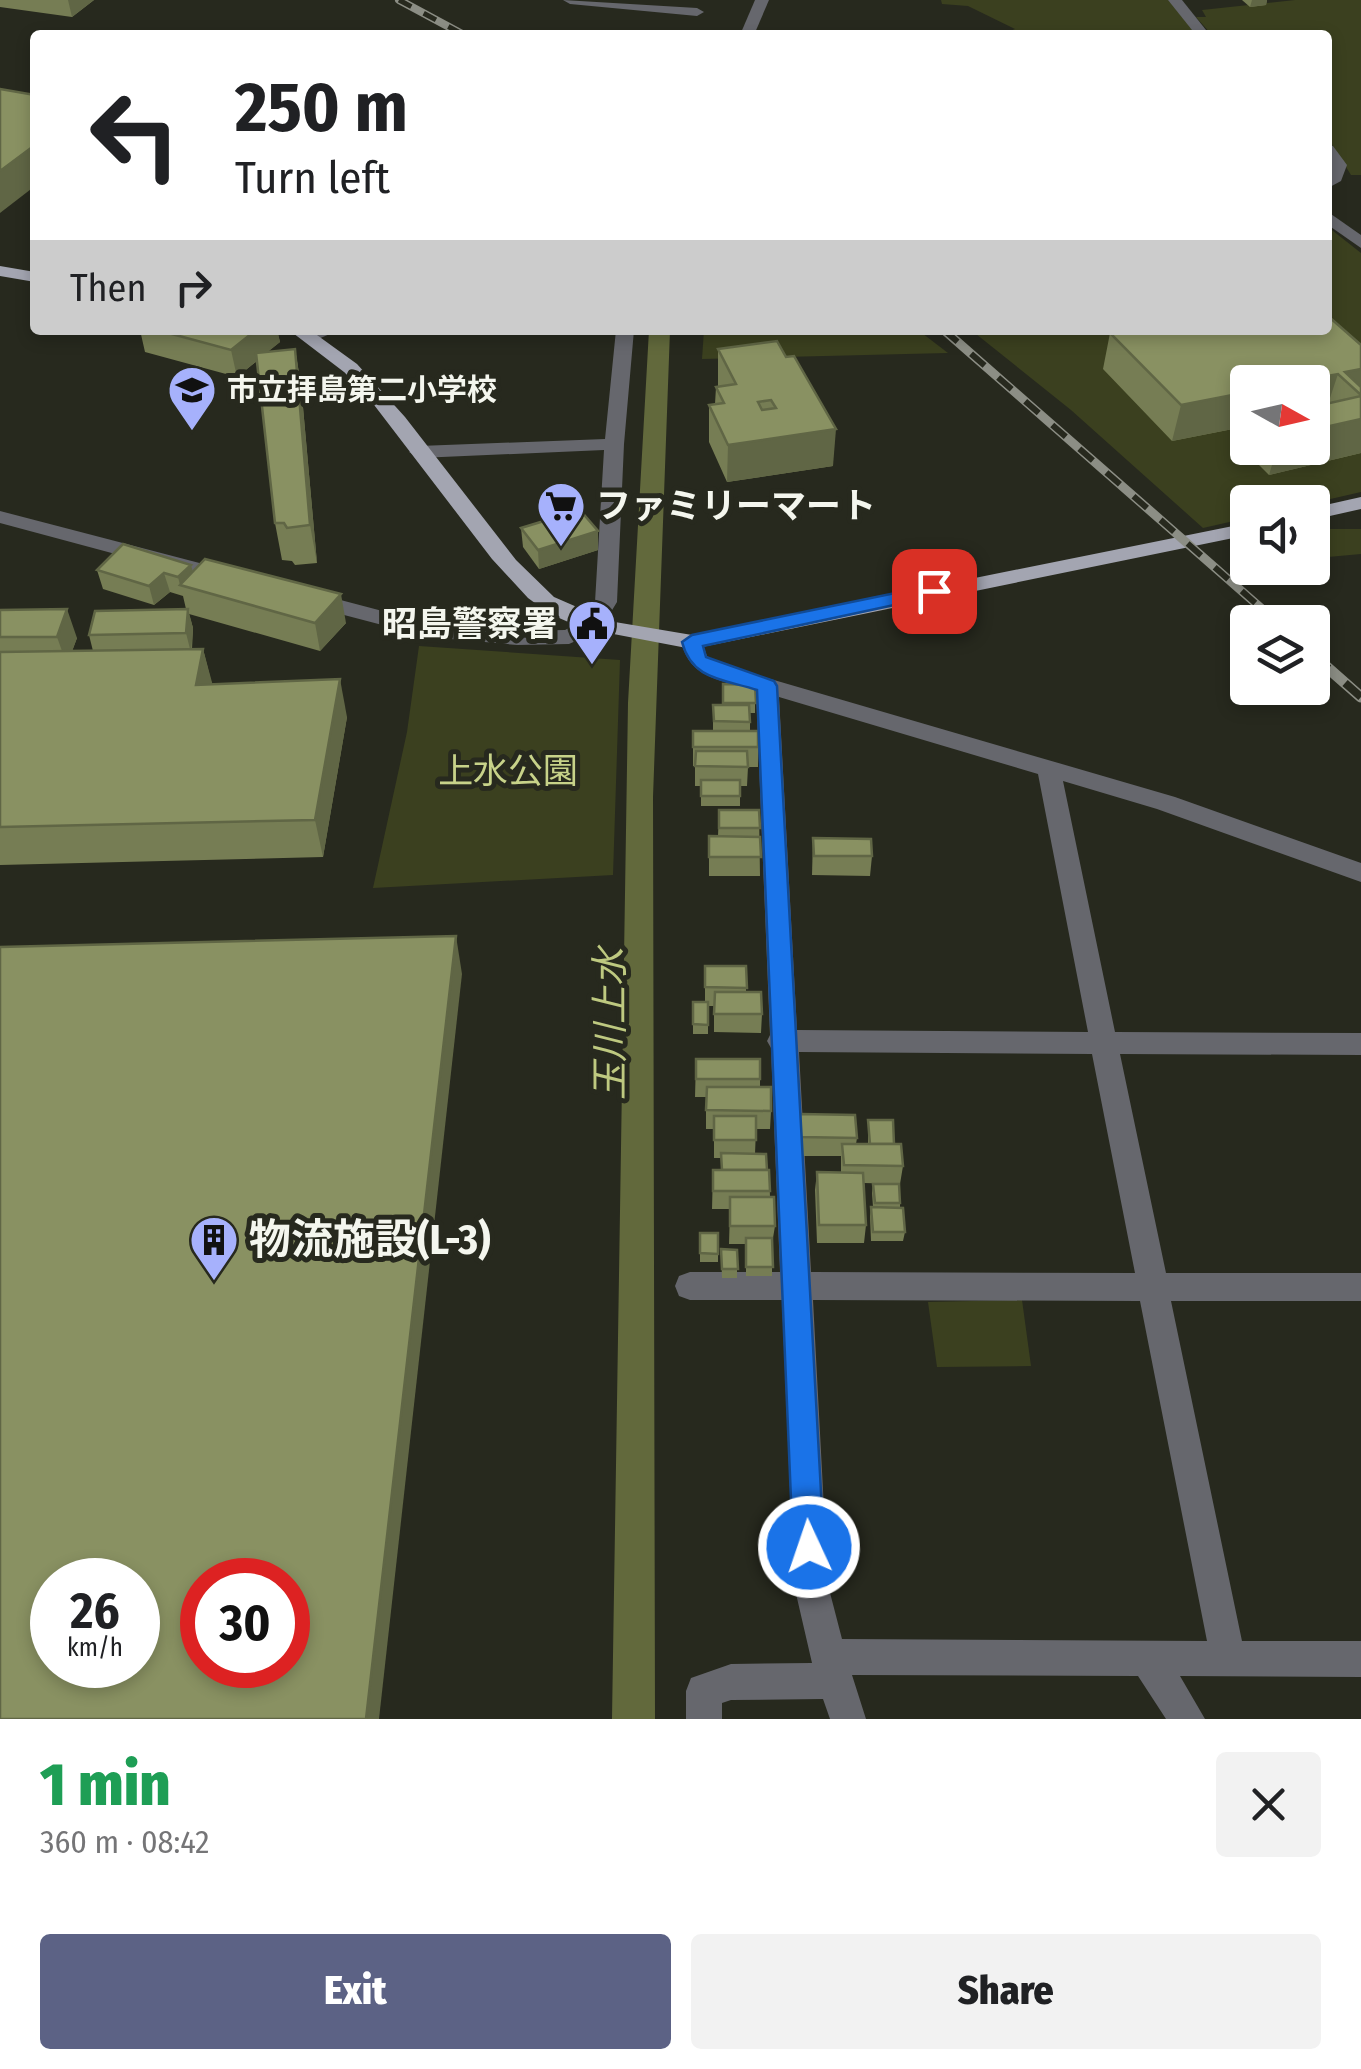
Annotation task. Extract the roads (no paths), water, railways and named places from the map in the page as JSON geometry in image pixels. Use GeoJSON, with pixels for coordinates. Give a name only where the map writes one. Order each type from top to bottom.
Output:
{"type":"FeatureCollection","features":[{"type":"Feature","properties":{"kind":"main road"},"geometry":{"type":"LineString","coordinates":[[0,271],[30,276]]}},
{"type":"Feature","properties":{"kind":"main road"},"geometry":{"type":"LineString","coordinates":[[315,335],[341,357],[524,586],[592,625],[692,642],[1230,532]]}},
{"type":"Feature","properties":{"kind":"main road"},"geometry":{"type":"LineString","coordinates":[[1330,510],[1361,504]]}},
{"type":"Feature","properties":{"kind":"street"},"geometry":{"type":"LineString","coordinates":[[570,0],[698,12]]}},
{"type":"Feature","properties":{"kind":"street"},"geometry":{"type":"LineString","coordinates":[[749,30],[762,0]]}},
{"type":"Feature","properties":{"kind":"street"},"geometry":{"type":"LineString","coordinates":[[1176,0],[1199,30]]}},
{"type":"Feature","properties":{"kind":"street"},"geometry":{"type":"LineString","coordinates":[[1332,155],[1339,166],[1332,180]]}},
{"type":"Feature","properties":{"kind":"street"},"geometry":{"type":"LineString","coordinates":[[1332,220],[1361,243]]}},
{"type":"Feature","properties":{"kind":"street"},"geometry":{"type":"LineString","coordinates":[[298,596],[428,630],[518,638],[569,637],[592,625],[606,602],[625,335]]}},
{"type":"Feature","properties":{"kind":"street"},"geometry":{"type":"LineString","coordinates":[[419,452],[614,444]]}},
{"type":"Feature","properties":{"kind":"street"},"geometry":{"type":"LineString","coordinates":[[0,518],[242,581]]}},
{"type":"Feature","properties":{"kind":"street"},"geometry":{"type":"LineString","coordinates":[[692,642],[697,660],[711,669],[1166,803],[1361,873]]}},
{"type":"Feature","properties":{"kind":"street"},"geometry":{"type":"LineString","coordinates":[[767,686],[810,1584],[848,1719]]}},
{"type":"Feature","properties":{"kind":"street"},"geometry":{"type":"LineString","coordinates":[[1049,770],[1228,1659]]}},
{"type":"Feature","properties":{"kind":"street"},"geometry":{"type":"LineString","coordinates":[[781,1041],[1361,1044]]}},
{"type":"Feature","properties":{"kind":"street"},"geometry":{"type":"LineString","coordinates":[[690,1286],[1361,1287]]}},
{"type":"Feature","properties":{"kind":"street"},"geometry":{"type":"LineString","coordinates":[[1147,1658],[1187,1719]]}},
{"type":"Feature","properties":{"kind":"street"},"geometry":{"type":"LineString","coordinates":[[704,1719],[704,1692],[731,1682],[831,1669],[1147,1658],[1361,1659]]}},
{"type":"Feature","properties":{"kind":"railway"},"geometry":{"type":"LineString","coordinates":[[399,0],[455,30]]}},
{"type":"Feature","properties":{"kind":"railway"},"geometry":{"type":"LineString","coordinates":[[950,335],[1258,605]]}},
{"type":"Feature","properties":{"kind":"railway"},"geometry":{"type":"LineString","coordinates":[[1330,670],[1361,697]]}},
{"type":"Feature","properties":{"kind":"place","name":"市立拝島第二小学校"},"geometry":{"type":"Point","coordinates":[192,432]}},
{"type":"Feature","properties":{"kind":"place","name":"ファミリーマート"},"geometry":{"type":"Point","coordinates":[561,548]}},
{"type":"Feature","properties":{"kind":"place","name":"昭島警察署"},"geometry":{"type":"Point","coordinates":[592,666]}},
{"type":"Feature","properties":{"kind":"place","name":"物流施設(L-3)"},"geometry":{"type":"Point","coordinates":[214,1282]}},
{"type":"Feature","properties":{"kind":"park label","name":"上水公園"},"geometry":{"type":"Point","coordinates":[508,771]}},
{"type":"Feature","properties":{"kind":"water label","name":"玉川上水"},"geometry":{"type":"Point","coordinates":[610,1024]}}]}
